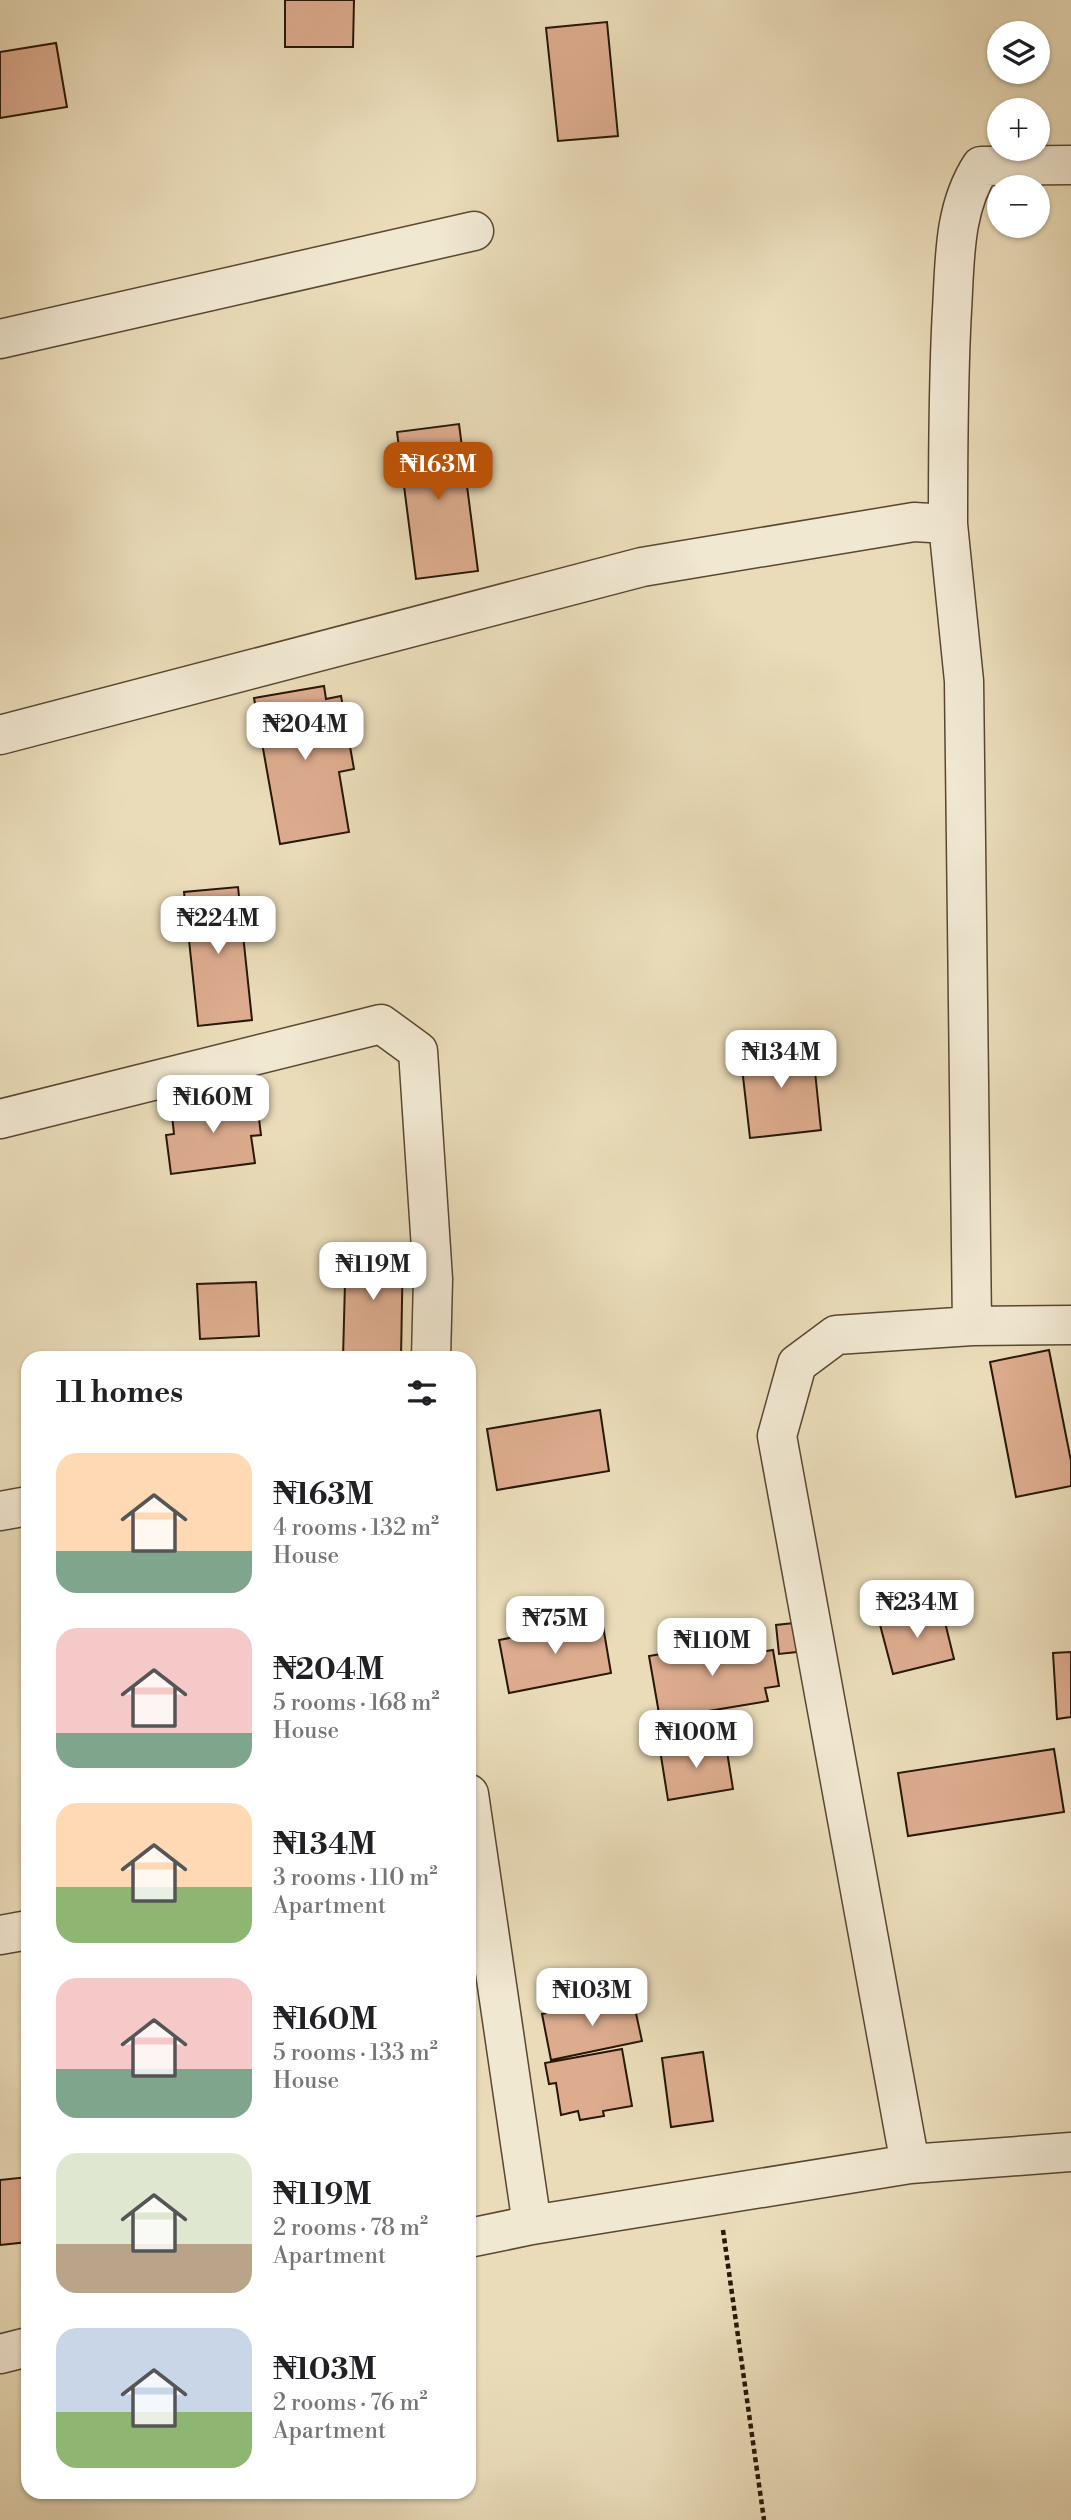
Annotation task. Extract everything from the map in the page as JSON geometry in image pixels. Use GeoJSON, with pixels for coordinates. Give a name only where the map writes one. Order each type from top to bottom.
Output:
{"type":"FeatureCollection","features":[{"type":"Feature","properties":{"kind":"street"},"geometry":{"type":"LineString","coordinates":[[972,1326],[964,681],[948,524],[948,377],[957,233],[968,186],[981,166],[1071,165]]}},
{"type":"Feature","properties":{"kind":"street"},"geometry":{"type":"LineString","coordinates":[[0,339],[474,231]]}},
{"type":"Feature","properties":{"kind":"street"},"geometry":{"type":"LineString","coordinates":[[0,735],[642,567],[914,522],[948,524]]}},
{"type":"Feature","properties":{"kind":"street"},"geometry":{"type":"LineString","coordinates":[[0,1119],[382,1024],[418,1051],[433,1279],[431,1351]]}},
{"type":"Feature","properties":{"kind":"street"},"geometry":{"type":"LineString","coordinates":[[910,2164],[776,1436],[797,1364],[836,1335],[972,1326],[1071,1325]]}},
{"type":"Feature","properties":{"kind":"street"},"geometry":{"type":"LineString","coordinates":[[0,1511],[21,1507]]}},
{"type":"Feature","properties":{"kind":"street"},"geometry":{"type":"LineString","coordinates":[[476,1842],[532,2225]]}},
{"type":"Feature","properties":{"kind":"street"},"geometry":{"type":"LineString","coordinates":[[0,1935],[21,1931]]}},
{"type":"Feature","properties":{"kind":"street"},"geometry":{"type":"LineString","coordinates":[[476,2237],[532,2225],[910,2164],[1071,2152]]}},
{"type":"Feature","properties":{"kind":"street"},"geometry":{"type":"LineString","coordinates":[[0,2354],[21,2349]]}},
{"type":"Feature","properties":{"kind":"path"},"geometry":{"type":"LineString","coordinates":[[718,2195],[764,2520]]}},
{"type":"Feature","properties":{"kind":"building"},"geometry":{"type":"Polygon","coordinates":[[[285,0],[354,0],[353,47],[285,47],[285,0]]]}},
{"type":"Feature","properties":{"kind":"building"},"geometry":{"type":"Polygon","coordinates":[[[607,22],[618,136],[558,141],[546,28],[607,22]]]}},
{"type":"Feature","properties":{"kind":"building"},"geometry":{"type":"Polygon","coordinates":[[[56,43],[67,107],[0,118],[0,52],[56,43]]]}},
{"type":"Feature","properties":{"kind":"building"},"geometry":{"type":"Polygon","coordinates":[[[459,424],[478,571],[416,579],[397,432],[459,424]]]}},
{"type":"Feature","properties":{"kind":"building"},"geometry":{"type":"Polygon","coordinates":[[[324,686],[326,699],[341,696],[354,769],[339,772],[349,832],[280,844],[254,698],[324,686]]]}},
{"type":"Feature","properties":{"kind":"building"},"geometry":{"type":"Polygon","coordinates":[[[238,887],[252,1020],[198,1026],[184,892],[238,887]]]}},
{"type":"Feature","properties":{"kind":"building"},"geometry":{"type":"Polygon","coordinates":[[[812,1042],[821,1130],[750,1138],[740,1050],[812,1042]]]}},
{"type":"Feature","properties":{"kind":"building"},"geometry":{"type":"Polygon","coordinates":[[[245,1098],[245,1105],[257,1103],[261,1135],[251,1136],[255,1163],[171,1174],[166,1135],[174,1134],[171,1106],[245,1098]]]}},
{"type":"Feature","properties":{"kind":"building"},"geometry":{"type":"Polygon","coordinates":[[[346,1245],[403,1247],[401,1351],[343,1351],[346,1245]]]}},
{"type":"Feature","properties":{"kind":"building"},"geometry":{"type":"Polygon","coordinates":[[[256,1282],[259,1336],[200,1339],[197,1284],[256,1282]]]}},
{"type":"Feature","properties":{"kind":"building"},"geometry":{"type":"Polygon","coordinates":[[[1049,1350],[1071,1461],[1071,1486],[1016,1497],[990,1362],[1049,1350]]]}},
{"type":"Feature","properties":{"kind":"building"},"geometry":{"type":"Polygon","coordinates":[[[600,1410],[609,1471],[497,1490],[487,1429],[600,1410]]]}},
{"type":"Feature","properties":{"kind":"building"},"geometry":{"type":"Polygon","coordinates":[[[941,1606],[954,1659],[893,1674],[879,1621],[941,1606]]]}},
{"type":"Feature","properties":{"kind":"building"},"geometry":{"type":"Polygon","coordinates":[[[602,1620],[611,1673],[509,1693],[499,1640],[602,1620]]]}},
{"type":"Feature","properties":{"kind":"building"},"geometry":{"type":"Polygon","coordinates":[[[803,1622],[806,1651],[779,1654],[776,1625],[803,1622]]]}},
{"type":"Feature","properties":{"kind":"building"},"geometry":{"type":"Polygon","coordinates":[[[757,1638],[760,1652],[773,1650],[779,1686],[765,1688],[768,1701],[660,1719],[649,1656],[757,1638]]]}},
{"type":"Feature","properties":{"kind":"building"},"geometry":{"type":"Polygon","coordinates":[[[1071,1652],[1071,1717],[1057,1719],[1053,1653],[1071,1652]]]}},
{"type":"Feature","properties":{"kind":"building"},"geometry":{"type":"Polygon","coordinates":[[[725,1739],[733,1789],[668,1800],[660,1750],[725,1739]]]}},
{"type":"Feature","properties":{"kind":"building"},"geometry":{"type":"Polygon","coordinates":[[[1054,1749],[1064,1812],[908,1836],[898,1773],[1054,1749]]]}},
{"type":"Feature","properties":{"kind":"building"},"geometry":{"type":"Polygon","coordinates":[[[632,1995],[642,2041],[551,2060],[542,2014],[632,1995]]]}},
{"type":"Feature","properties":{"kind":"building"},"geometry":{"type":"Polygon","coordinates":[[[622,2049],[632,2106],[603,2111],[604,2116],[580,2120],[578,2111],[561,2115],[556,2083],[549,2084],[545,2063],[622,2049]]]}},
{"type":"Feature","properties":{"kind":"building"},"geometry":{"type":"Polygon","coordinates":[[[703,2052],[713,2121],[671,2127],[662,2058],[703,2052]]]}},
{"type":"Feature","properties":{"kind":"building"},"geometry":{"type":"Polygon","coordinates":[[[21,2178],[21,2243],[0,2245],[0,2180],[21,2178]]]}}]}
